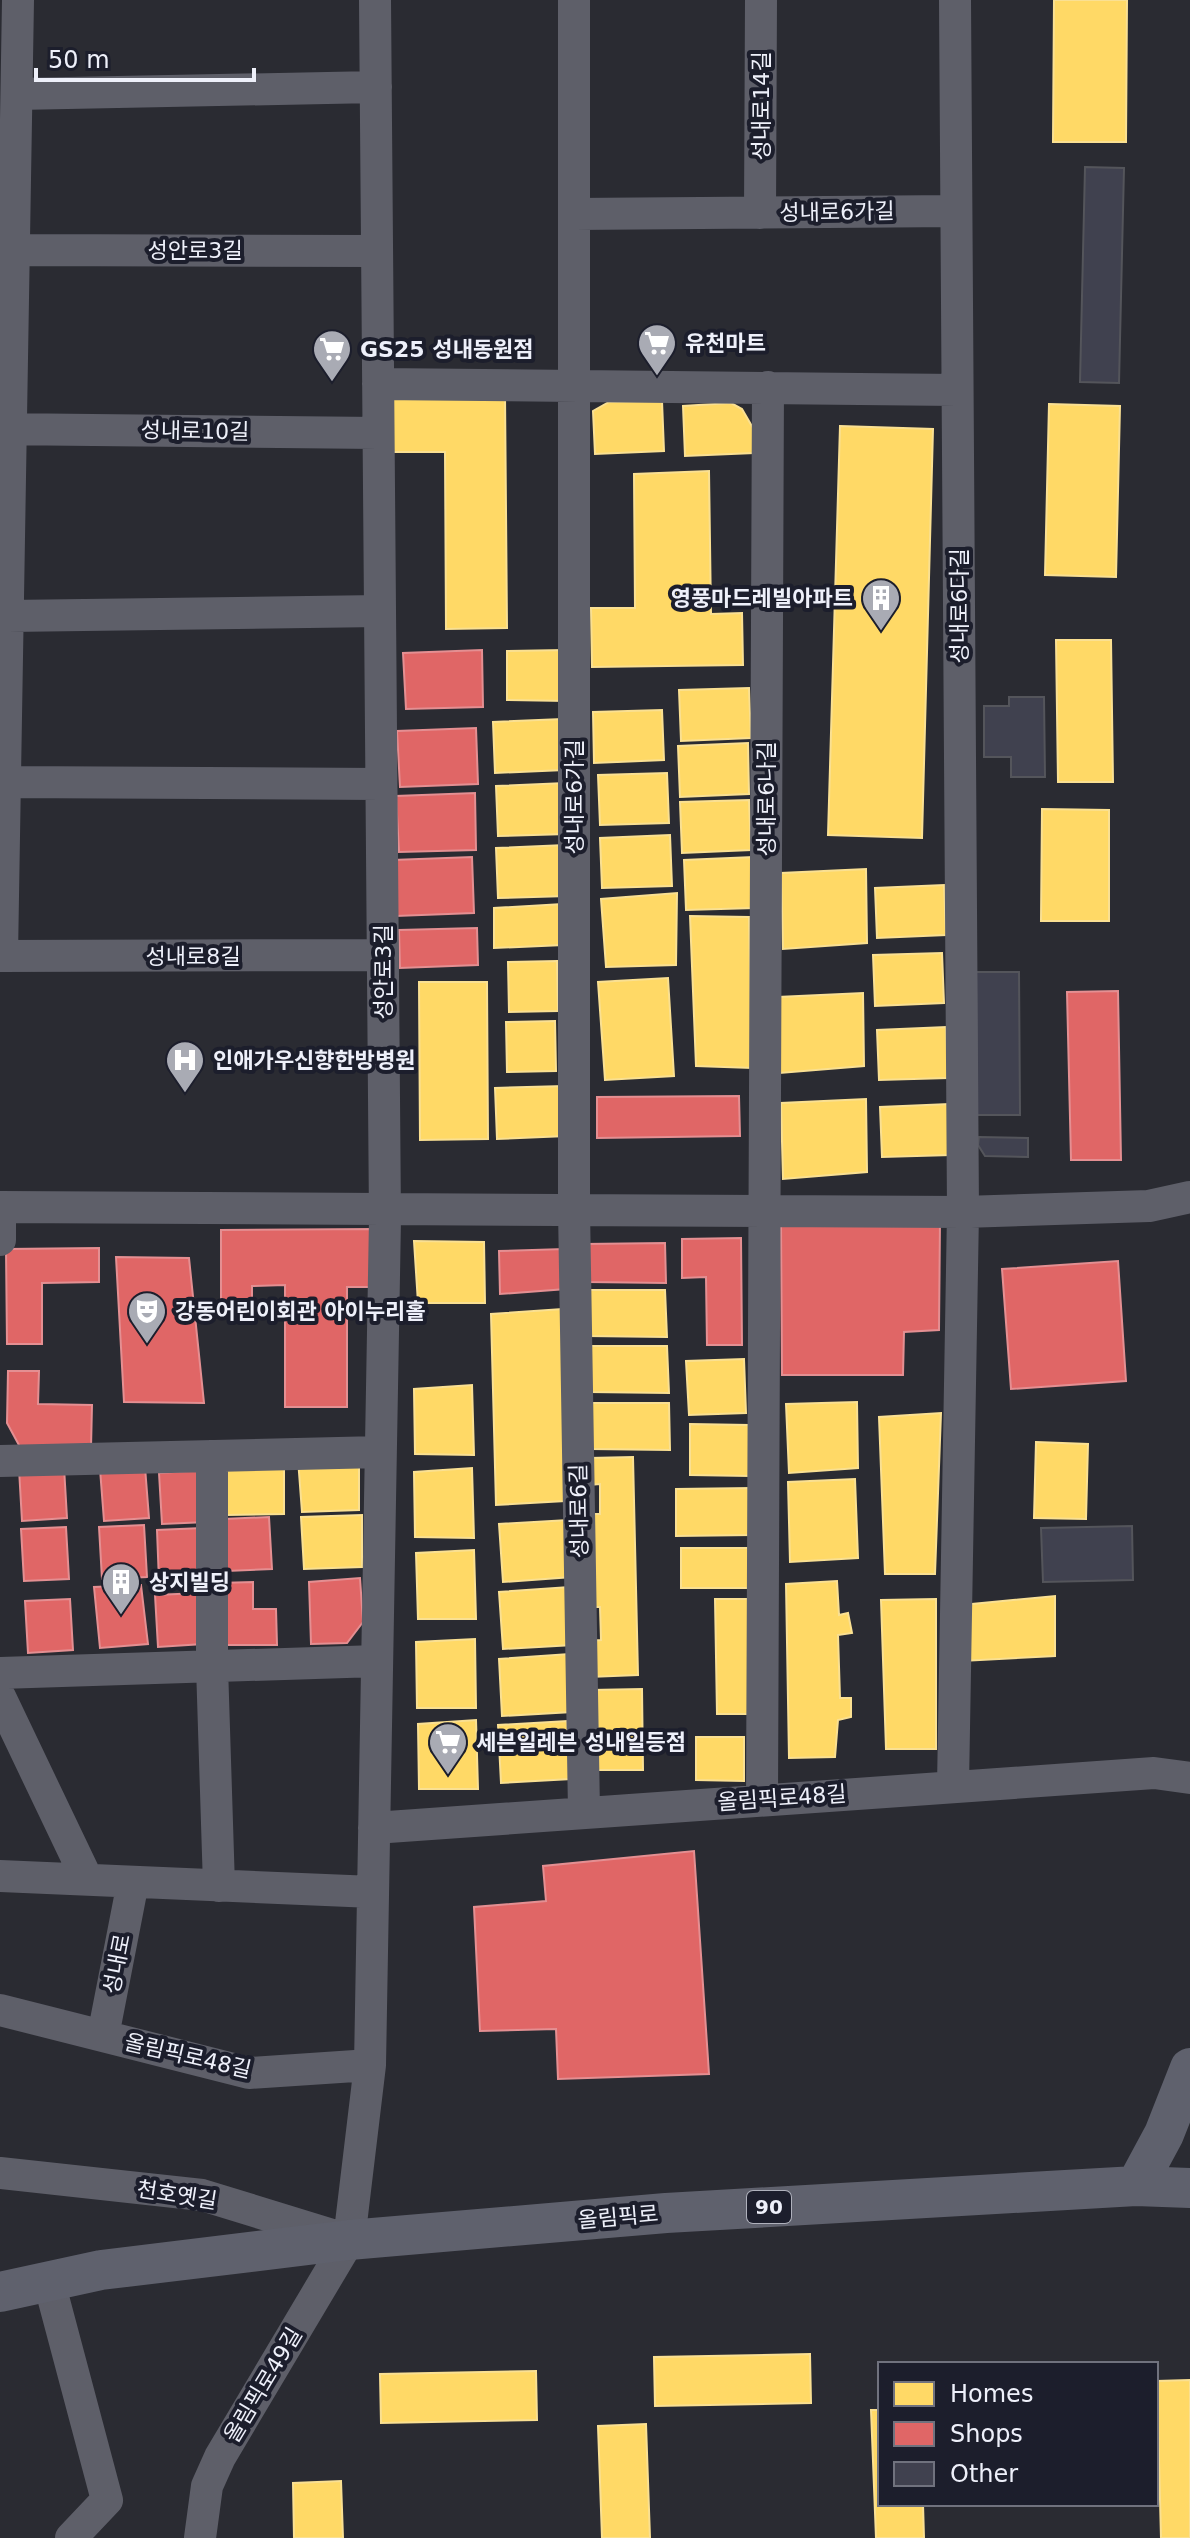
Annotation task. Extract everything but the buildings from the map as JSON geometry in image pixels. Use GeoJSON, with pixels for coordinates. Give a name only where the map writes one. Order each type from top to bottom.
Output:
{"type":"FeatureCollection","features":[{"type":"Feature","properties":{"kind":"main road"},"geometry":{"type":"LineString","coordinates":[[1136,2186],[1164,2134],[1190,2068]]}},
{"type":"Feature","properties":{"kind":"main road","name":"올림픽로"},"geometry":{"type":"LineString","coordinates":[[0,2292],[101,2270],[349,2240],[666,2213],[1136,2186],[1190,2188]]}},
{"type":"Feature","properties":{"kind":"street"},"geometry":{"type":"LineString","coordinates":[[6,429],[14,250],[18,0]]}},
{"type":"Feature","properties":{"kind":"street","name":"성안로3길"},"geometry":{"type":"LineString","coordinates":[[375,0],[385,1208]]}},
{"type":"Feature","properties":{"kind":"street","name":"성내로6가길"},"geometry":{"type":"LineString","coordinates":[[574,0],[574,1209]]}},
{"type":"Feature","properties":{"kind":"street","name":"성내로14길"},"geometry":{"type":"LineString","coordinates":[[760,213],[761,0]]}},
{"type":"Feature","properties":{"kind":"street","name":"성내로6다길"},"geometry":{"type":"LineString","coordinates":[[955,0],[963,1212]]}},
{"type":"Feature","properties":{"kind":"street"},"geometry":{"type":"LineString","coordinates":[[17,94],[376,87]]}},
{"type":"Feature","properties":{"kind":"street","name":"성내로6가길"},"geometry":{"type":"LineString","coordinates":[[574,214],[956,211]]}},
{"type":"Feature","properties":{"kind":"street","name":"성안로3길"},"geometry":{"type":"LineString","coordinates":[[14,250],[377,251]]}},
{"type":"Feature","properties":{"kind":"street"},"geometry":{"type":"LineString","coordinates":[[378,384],[957,390]]}},
{"type":"Feature","properties":{"kind":"street","name":"성내로6나길"},"geometry":{"type":"LineString","coordinates":[[763,1211],[768,387]]}},
{"type":"Feature","properties":{"kind":"street","name":"성내로10길"},"geometry":{"type":"LineString","coordinates":[[6,429],[378,433]]}},
{"type":"Feature","properties":{"kind":"street","name":"성내로8길"},"geometry":{"type":"LineString","coordinates":[[6,429],[8,616],[1,956],[383,955]]}},
{"type":"Feature","properties":{"kind":"street"},"geometry":{"type":"LineString","coordinates":[[8,616],[380,611]]}},
{"type":"Feature","properties":{"kind":"street"},"geometry":{"type":"LineString","coordinates":[[5,782],[381,784]]}},
{"type":"Feature","properties":{"kind":"street"},"geometry":{"type":"LineString","coordinates":[[0,1240],[0,1207],[963,1212],[1149,1206],[1190,1197]]}},
{"type":"Feature","properties":{"kind":"street"},"geometry":{"type":"LineString","coordinates":[[349,2240],[370,2065],[385,1208]]}},
{"type":"Feature","properties":{"kind":"street","name":"성내로6길"},"geometry":{"type":"LineString","coordinates":[[574,1209],[584,1812]]}},
{"type":"Feature","properties":{"kind":"street"},"geometry":{"type":"LineString","coordinates":[[762,1800],[763,1211]]}},
{"type":"Feature","properties":{"kind":"street"},"geometry":{"type":"LineString","coordinates":[[953,1786],[963,1212]]}},
{"type":"Feature","properties":{"kind":"street"},"geometry":{"type":"LineString","coordinates":[[0,1461],[380,1452]]}},
{"type":"Feature","properties":{"kind":"street"},"geometry":{"type":"LineString","coordinates":[[212,1456],[212,1666],[219,1886]]}},
{"type":"Feature","properties":{"kind":"street"},"geometry":{"type":"LineString","coordinates":[[0,1673],[377,1661]]}},
{"type":"Feature","properties":{"kind":"street"},"geometry":{"type":"LineString","coordinates":[[0,1697],[87,1879]]}},
{"type":"Feature","properties":{"kind":"street","name":"올림픽로48길"},"geometry":{"type":"LineString","coordinates":[[374,1828],[1154,1773],[1190,1778]]}},
{"type":"Feature","properties":{"kind":"street"},"geometry":{"type":"LineString","coordinates":[[0,1876],[373,1892]]}},
{"type":"Feature","properties":{"kind":"street","name":"성내로"},"geometry":{"type":"LineString","coordinates":[[103,2036],[133,1882]]}},
{"type":"Feature","properties":{"kind":"street"},"geometry":{"type":"LineString","coordinates":[[0,2010],[103,2036]]}},
{"type":"Feature","properties":{"kind":"street","name":"올림픽로48길"},"geometry":{"type":"LineString","coordinates":[[103,2036],[249,2073],[370,2065]]}},
{"type":"Feature","properties":{"kind":"street","name":"천호옛길"},"geometry":{"type":"LineString","coordinates":[[0,2173],[202,2195],[349,2240]]}},
{"type":"Feature","properties":{"kind":"street","name":"올림픽로49길"},"geometry":{"type":"LineString","coordinates":[[200,2538],[207,2486],[220,2457],[349,2240]]}},
{"type":"Feature","properties":{"kind":"street"},"geometry":{"type":"LineString","coordinates":[[49,2282],[107,2500],[71,2538]]}},
{"type":"Feature","properties":{"kind":"place","name":"유천마트"},"geometry":{"type":"Point","coordinates":[657,377]}},
{"type":"Feature","properties":{"kind":"place","name":"GS25 성내동원점"},"geometry":{"type":"Point","coordinates":[332,383]}},
{"type":"Feature","properties":{"kind":"place","name":"영풍마드레빌아파트"},"geometry":{"type":"Point","coordinates":[881,632]}},
{"type":"Feature","properties":{"kind":"place","name":"인애가우신향한방병원"},"geometry":{"type":"Point","coordinates":[185,1094]}},
{"type":"Feature","properties":{"kind":"place","name":"강동어린이회관 아이누리홀"},"geometry":{"type":"Point","coordinates":[147,1345]}},
{"type":"Feature","properties":{"kind":"place","name":"상지빌딩"},"geometry":{"type":"Point","coordinates":[121,1616]}},
{"type":"Feature","properties":{"kind":"place","name":"세븐일레븐 성내일등점"},"geometry":{"type":"Point","coordinates":[448,1776]}}]}
